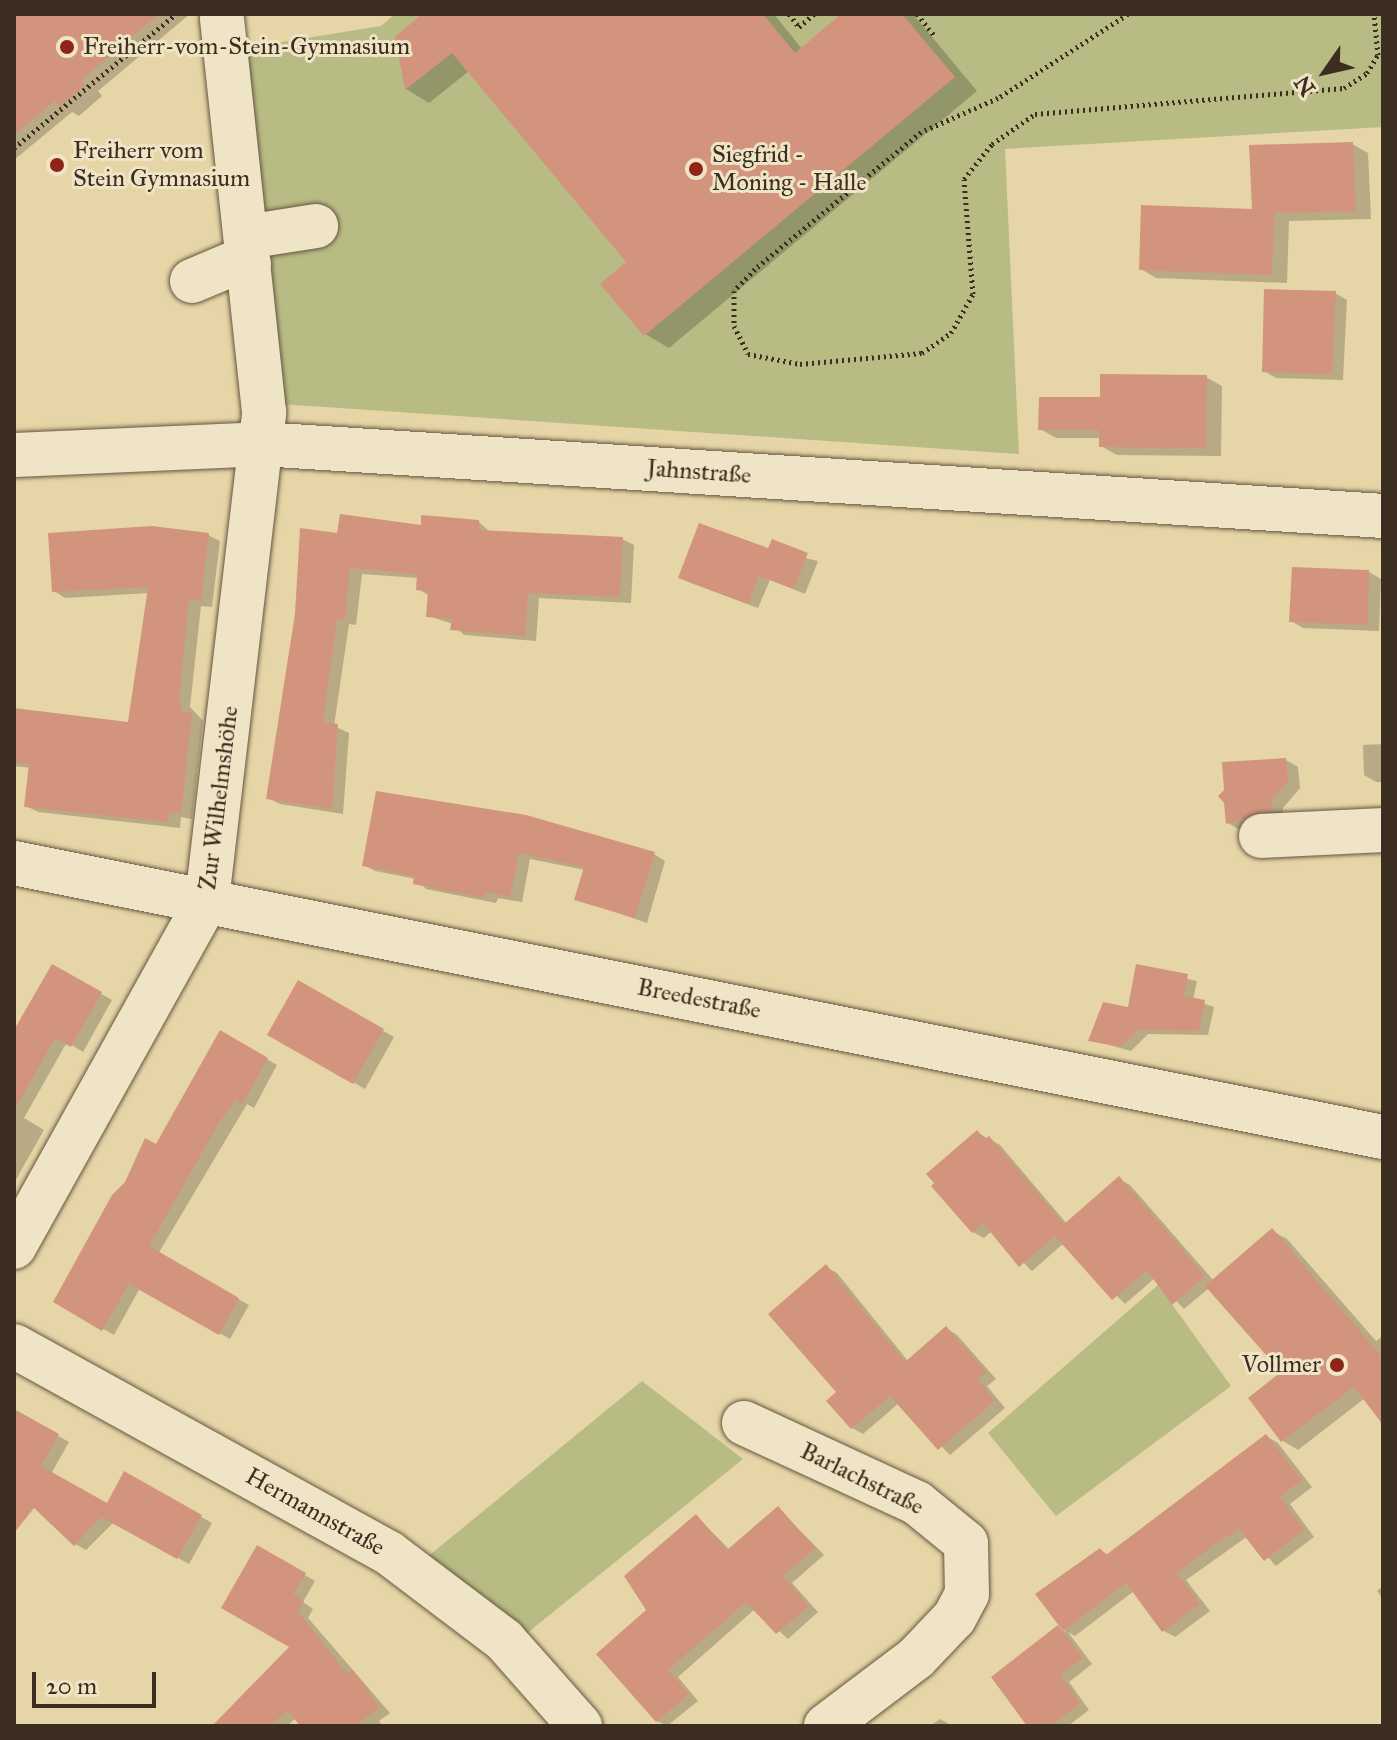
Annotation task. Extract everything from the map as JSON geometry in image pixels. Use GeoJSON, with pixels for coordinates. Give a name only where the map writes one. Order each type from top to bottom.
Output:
{"type":"FeatureCollection","features":[{"type":"Feature","properties":{"kind":"street","name":"Zur Wilhelmshöhe"},"geometry":{"type":"LineString","coordinates":[[14,1247],[207,900],[264,412],[222,18]]}},
{"type":"Feature","properties":{"kind":"street"},"geometry":{"type":"LineString","coordinates":[[192,281],[230,265],[247,250],[316,226]]}},
{"type":"Feature","properties":{"kind":"street","name":"Jahnstraße"},"geometry":{"type":"LineString","coordinates":[[14,455],[261,444],[1383,516]]}},
{"type":"Feature","properties":{"kind":"street"},"geometry":{"type":"LineString","coordinates":[[1261,836],[1383,830]]}},
{"type":"Feature","properties":{"kind":"street","name":"Breedestraße"},"geometry":{"type":"LineString","coordinates":[[14,863],[1383,1137]]}},
{"type":"Feature","properties":{"kind":"street","name":"Hermannstraße"},"geometry":{"type":"LineString","coordinates":[[14,1346],[389,1553],[504,1640],[580,1726]]}},
{"type":"Feature","properties":{"kind":"street","name":"Barlachstraße"},"geometry":{"type":"LineString","coordinates":[[744,1423],[917,1503],[966,1543],[967,1594],[954,1618],[916,1658],[826,1726]]}},
{"type":"Feature","properties":{"kind":"path"},"geometry":{"type":"LineString","coordinates":[[14,148],[176,14]]}},
{"type":"Feature","properties":{"kind":"path"},"geometry":{"type":"LineString","coordinates":[[789,14],[799,27],[814,14]]}},
{"type":"Feature","properties":{"kind":"path"},"geometry":{"type":"LineString","coordinates":[[917,14],[934,35]]}},
{"type":"Feature","properties":{"kind":"path"},"geometry":{"type":"LineString","coordinates":[[1128,14],[998,98],[921,132],[755,269],[734,291],[734,326],[748,354],[800,364],[922,353],[951,333],[973,294],[964,179],[992,144],[1035,114],[1344,88],[1367,73],[1378,55],[1374,14]]}},
{"type":"Feature","properties":{"kind":"green space"},"geometry":{"type":"Polygon","coordinates":[[[395,14],[1383,14],[1383,127],[1005,149],[1019,454],[265,403],[227,51],[381,26],[395,14]]]}},
{"type":"Feature","properties":{"kind":"green space"},"geometry":{"type":"Polygon","coordinates":[[[1158,1285],[1231,1386],[1056,1516],[988,1433],[1158,1285]]]}},
{"type":"Feature","properties":{"kind":"green space"},"geometry":{"type":"Polygon","coordinates":[[[642,1381],[743,1459],[521,1638],[426,1558],[642,1381]]]}},
{"type":"Feature","properties":{"kind":"building","name":"Freiherr-vom-Stein-Gymnasium"},"geometry":{"type":"Polygon","coordinates":[[[14,14],[159,14],[81,80],[85,85],[60,107],[55,101],[14,135],[14,14]]]}},
{"type":"Feature","properties":{"kind":"building","name":"Siegfrid - Moning - Halle"},"geometry":{"type":"Polygon","coordinates":[[[422,14],[763,14],[795,53],[841,14],[902,14],[955,77],[644,336],[600,284],[626,262],[452,53],[405,90],[395,37],[422,14]]]}},
{"type":"Feature","properties":{"kind":"building"},"geometry":{"type":"Polygon","coordinates":[[[1353,142],[1356,211],[1274,213],[1272,275],[1139,270],[1141,205],[1252,209],[1249,145],[1353,142]]]}},
{"type":"Feature","properties":{"kind":"building"},"geometry":{"type":"Polygon","coordinates":[[[1264,289],[1336,291],[1332,374],[1262,372],[1264,289]]]}},
{"type":"Feature","properties":{"kind":"building"},"geometry":{"type":"Polygon","coordinates":[[[1100,374],[1207,375],[1206,448],[1099,447],[1099,430],[1038,430],[1039,397],[1100,397],[1100,374]]]}},
{"type":"Feature","properties":{"kind":"building"},"geometry":{"type":"Polygon","coordinates":[[[340,514],[421,525],[421,515],[479,520],[479,530],[623,537],[620,597],[528,593],[525,636],[450,630],[452,619],[426,617],[428,591],[416,590],[417,574],[350,568],[345,620],[337,619],[323,722],[338,724],[332,809],[266,799],[295,614],[300,528],[337,533],[340,514]]]}},
{"type":"Feature","properties":{"kind":"building"},"geometry":{"type":"Polygon","coordinates":[[[699,523],[768,548],[772,539],[808,553],[794,589],[759,576],[748,604],[678,578],[699,523]]]}},
{"type":"Feature","properties":{"kind":"building"},"geometry":{"type":"Polygon","coordinates":[[[152,526],[209,533],[201,601],[189,600],[179,700],[182,712],[192,713],[181,813],[170,812],[168,822],[24,807],[29,764],[14,762],[14,708],[128,722],[148,587],[52,592],[48,533],[152,526]]]}},
{"type":"Feature","properties":{"kind":"building"},"geometry":{"type":"Polygon","coordinates":[[[1292,567],[1369,570],[1368,625],[1289,622],[1292,567]]]}},
{"type":"Feature","properties":{"kind":"building"},"geometry":{"type":"Polygon","coordinates":[[[1286,758],[1288,781],[1271,801],[1272,810],[1226,824],[1224,803],[1218,796],[1224,790],[1222,762],[1286,758]]]}},
{"type":"Feature","properties":{"kind":"building"},"geometry":{"type":"Polygon","coordinates":[[[376,791],[526,815],[655,852],[635,918],[574,900],[584,867],[519,853],[510,897],[486,892],[485,898],[413,884],[414,876],[362,866],[376,791]]]}},
{"type":"Feature","properties":{"kind":"building"},"geometry":{"type":"Polygon","coordinates":[[[52,964],[102,992],[71,1047],[55,1038],[14,1111],[14,1030],[52,964]]]}},
{"type":"Feature","properties":{"kind":"building"},"geometry":{"type":"Polygon","coordinates":[[[1136,964],[1188,974],[1184,996],[1205,1000],[1199,1031],[1138,1030],[1121,1047],[1088,1041],[1103,1002],[1128,1007],[1136,964]]]}},
{"type":"Feature","properties":{"kind":"building"},"geometry":{"type":"Polygon","coordinates":[[[298,980],[384,1029],[353,1084],[267,1035],[298,980]]]}},
{"type":"Feature","properties":{"kind":"building"},"geometry":{"type":"Polygon","coordinates":[[[220,1030],[268,1058],[242,1104],[236,1100],[220,1121],[149,1246],[239,1298],[219,1335],[129,1284],[102,1331],[53,1302],[112,1195],[125,1182],[145,1138],[156,1144],[220,1030]]]}},
{"type":"Feature","properties":{"kind":"building"},"geometry":{"type":"Polygon","coordinates":[[[977,1130],[985,1139],[989,1136],[1064,1224],[1119,1176],[1205,1276],[1172,1305],[1147,1270],[1112,1300],[1055,1236],[1019,1267],[983,1223],[972,1233],[931,1186],[934,1183],[926,1174],[977,1130]]]}},
{"type":"Feature","properties":{"kind":"building"},"geometry":{"type":"Polygon","coordinates":[[[1272,1228],[1383,1358],[1383,1425],[1354,1387],[1281,1442],[1248,1398],[1281,1372],[1205,1286],[1272,1228]]]}},
{"type":"Feature","properties":{"kind":"building"},"geometry":{"type":"Polygon","coordinates":[[[826,1264],[905,1362],[946,1326],[986,1372],[977,1379],[995,1400],[938,1450],[890,1396],[851,1429],[826,1401],[836,1392],[768,1314],[826,1264]]]}},
{"type":"Feature","properties":{"kind":"building"},"geometry":{"type":"Polygon","coordinates":[[[14,1409],[59,1434],[41,1466],[107,1503],[124,1471],[202,1515],[177,1559],[101,1517],[74,1546],[34,1508],[14,1533],[14,1409]]]}},
{"type":"Feature","properties":{"kind":"building"},"geometry":{"type":"Polygon","coordinates":[[[1266,1434],[1302,1480],[1280,1497],[1304,1530],[1264,1561],[1239,1529],[1212,1546],[1177,1573],[1200,1604],[1162,1632],[1126,1583],[1063,1631],[1035,1594],[1100,1548],[1106,1555],[1266,1434]]]}},
{"type":"Feature","properties":{"kind":"building"},"geometry":{"type":"Polygon","coordinates":[[[778,1506],[815,1548],[783,1576],[809,1606],[776,1634],[746,1602],[668,1670],[689,1694],[656,1722],[596,1654],[646,1610],[624,1576],[696,1514],[727,1550],[778,1506]]]}},
{"type":"Feature","properties":{"kind":"building"},"geometry":{"type":"Polygon","coordinates":[[[257,1545],[306,1573],[293,1594],[304,1601],[298,1611],[347,1674],[353,1670],[380,1707],[355,1726],[300,1726],[288,1711],[268,1726],[212,1726],[289,1647],[221,1608],[257,1545]]]}},
{"type":"Feature","properties":{"kind":"building"},"geometry":{"type":"Polygon","coordinates":[[[1058,1625],[1083,1658],[1060,1675],[1080,1703],[1050,1726],[1027,1726],[991,1677],[1058,1625]]]}},
{"type":"Feature","properties":{"kind":"place","name":"Freiherr-vom-Stein-Gymnasium"},"geometry":{"type":"Point","coordinates":[67,47]}},
{"type":"Feature","properties":{"kind":"place","name":"Freiherr vom Stein Gymnasium"},"geometry":{"type":"Point","coordinates":[57,165]}},
{"type":"Feature","properties":{"kind":"place","name":"Siegfrid - Moning - Halle"},"geometry":{"type":"Point","coordinates":[696,169]}},
{"type":"Feature","properties":{"kind":"place","name":"Vollmer"},"geometry":{"type":"Point","coordinates":[1337,1365]}}]}
